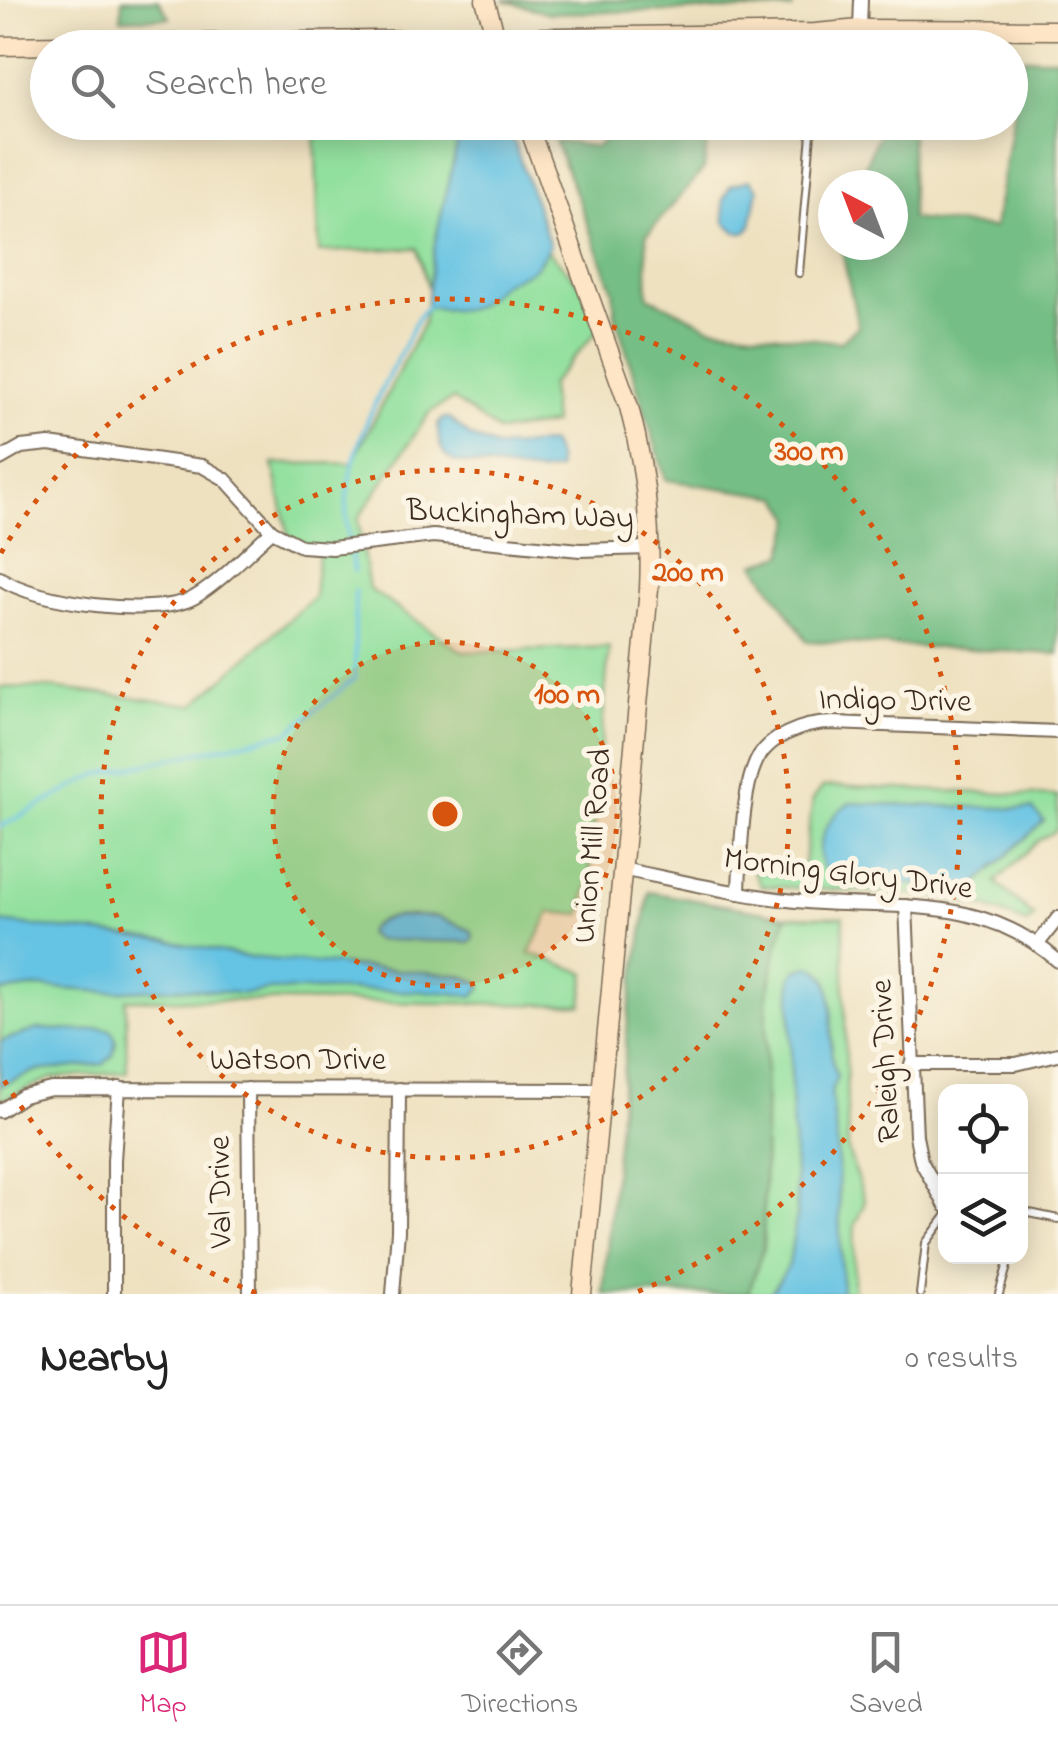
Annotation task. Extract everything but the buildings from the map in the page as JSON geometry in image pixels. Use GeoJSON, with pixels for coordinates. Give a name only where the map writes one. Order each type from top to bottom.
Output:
{"type":"FeatureCollection","features":[{"type":"Feature","properties":{"kind":"street"},"geometry":{"type":"LineString","coordinates":[[485,0],[494,30]]}},
{"type":"Feature","properties":{"kind":"street"},"geometry":{"type":"LineString","coordinates":[[860,29],[861,0]]}},
{"type":"Feature","properties":{"kind":"street"},"geometry":{"type":"LineString","coordinates":[[856,30],[1058,30]]}},
{"type":"Feature","properties":{"kind":"street"},"geometry":{"type":"LineString","coordinates":[[0,46],[30,46]]}},
{"type":"Feature","properties":{"kind":"street","name":"Union Mill Road"},"geometry":{"type":"LineString","coordinates":[[533,140],[629,407],[647,492],[650,548],[582,1294]]}},
{"type":"Feature","properties":{"kind":"street","name":"Buckingham Way"},"geometry":{"type":"LineString","coordinates":[[0,459],[22,447],[49,444],[189,463],[224,478],[287,542],[316,549],[433,536],[580,550],[650,548]]}},
{"type":"Feature","properties":{"kind":"street"},"geometry":{"type":"LineString","coordinates":[[0,578],[22,590],[48,597],[142,608],[169,607],[204,590],[272,531]]}},
{"type":"Feature","properties":{"kind":"street","name":"Indigo Drive"},"geometry":{"type":"LineString","coordinates":[[739,894],[741,848],[754,765],[770,744],[786,733],[822,723],[1058,732]]}},
{"type":"Feature","properties":{"kind":"street","name":"Morning Glory Drive"},"geometry":{"type":"LineString","coordinates":[[622,869],[739,894],[800,902],[941,908],[986,918],[1037,945],[1058,962]]}},
{"type":"Feature","properties":{"kind":"street","name":"Raleigh Drive"},"geometry":{"type":"LineString","coordinates":[[906,906],[918,1150],[938,1192]]}},
{"type":"Feature","properties":{"kind":"street"},"geometry":{"type":"LineString","coordinates":[[1037,945],[1058,918]]}},
{"type":"Feature","properties":{"kind":"street"},"geometry":{"type":"LineString","coordinates":[[911,1064],[1016,1064],[1058,1054]]}},
{"type":"Feature","properties":{"kind":"street"},"geometry":{"type":"LineString","coordinates":[[114,1294],[114,1160],[120,1088]]}},
{"type":"Feature","properties":{"kind":"street","name":"Watson Drive"},"geometry":{"type":"LineString","coordinates":[[0,1111],[23,1096],[51,1089],[601,1090]]}},
{"type":"Feature","properties":{"kind":"street","name":"Val Drive"},"geometry":{"type":"LineString","coordinates":[[248,1089],[250,1294]]}},
{"type":"Feature","properties":{"kind":"street"},"geometry":{"type":"LineString","coordinates":[[393,1294],[400,1089]]}},
{"type":"Feature","properties":{"kind":"lane"},"geometry":{"type":"LineString","coordinates":[[799,274],[810,140]]}},
{"type":"Feature","properties":{"kind":"lane"},"geometry":{"type":"LineString","coordinates":[[1028,1213],[1058,1219]]}},
{"type":"Feature","properties":{"kind":"lane"},"geometry":{"type":"LineString","coordinates":[[920,1294],[926,1243],[938,1227]]}},
{"type":"Feature","properties":{"kind":"lane"},"geometry":{"type":"LineString","coordinates":[[1000,1294],[1008,1264]]}},
{"type":"Feature","properties":{"kind":"green space"},"geometry":{"type":"Polygon","coordinates":[[[122,0],[158,0],[170,18],[121,19],[122,0]]]}},
{"type":"Feature","properties":{"kind":"green space"},"geometry":{"type":"Polygon","coordinates":[[[503,0],[792,0],[792,9],[549,13],[503,0]]]}},
{"type":"Feature","properties":{"kind":"green space"},"geometry":{"type":"Polygon","coordinates":[[[1028,58],[1058,58],[1058,654],[807,641],[755,564],[783,555],[793,518],[779,497],[666,480],[615,314],[613,290],[555,141],[597,147],[603,140],[707,140],[704,169],[646,236],[648,296],[710,327],[840,342],[858,327],[844,260],[908,260],[908,170],[863,170],[876,140],[911,140],[911,219],[994,228],[1009,140],[1028,140],[1028,58]]]}},
{"type":"Feature","properties":{"kind":"green space"},"geometry":{"type":"Polygon","coordinates":[[[316,140],[493,140],[532,234],[583,287],[598,330],[550,385],[553,424],[499,432],[453,399],[430,412],[358,519],[369,589],[463,652],[609,647],[590,877],[581,915],[550,912],[530,953],[586,973],[582,1005],[126,999],[127,1072],[52,1078],[0,1100],[0,687],[51,688],[194,705],[314,597],[318,553],[291,546],[273,464],[352,463],[423,324],[429,292],[417,248],[319,252],[316,140]]]}},
{"type":"Feature","properties":{"kind":"green space"},"geometry":{"type":"Polygon","coordinates":[[[823,787],[1058,796],[1058,829],[1038,841],[996,882],[1034,917],[1027,923],[982,906],[924,895],[761,886],[753,870],[802,877],[813,799],[823,787]]]}},
{"type":"Feature","properties":{"kind":"green space"},"geometry":{"type":"Polygon","coordinates":[[[649,892],[787,916],[767,1000],[763,1248],[748,1294],[603,1294],[629,1011],[649,892]]]}},
{"type":"Feature","properties":{"kind":"green space"},"geometry":{"type":"Polygon","coordinates":[[[787,916],[843,917],[848,1150],[865,1202],[855,1225],[853,1294],[748,1294],[763,1248],[767,1000],[787,916]]]}},
{"type":"Feature","properties":{"kind":"water"},"geometry":{"type":"Polygon","coordinates":[[[458,140],[513,140],[550,245],[540,262],[468,309],[426,307],[435,242],[458,140]]]}},
{"type":"Feature","properties":{"kind":"water"},"geometry":{"type":"Polygon","coordinates":[[[750,180],[758,189],[751,226],[746,232],[736,232],[725,222],[723,200],[731,185],[750,180]]]}},
{"type":"Feature","properties":{"kind":"water"},"geometry":{"type":"Polygon","coordinates":[[[444,418],[471,437],[498,448],[550,443],[558,470],[539,473],[455,462],[439,441],[438,424],[444,418]]]}},
{"type":"Feature","properties":{"kind":"water"},"geometry":{"type":"Polygon","coordinates":[[[850,803],[1033,809],[1044,821],[973,887],[842,882],[823,867],[821,843],[831,820],[850,803]]]}},
{"type":"Feature","properties":{"kind":"water"},"geometry":{"type":"Polygon","coordinates":[[[438,917],[472,931],[473,938],[470,942],[375,940],[367,933],[385,919],[438,917]]]}},
{"type":"Feature","properties":{"kind":"water"},"geometry":{"type":"Polygon","coordinates":[[[0,922],[169,941],[247,957],[459,975],[479,982],[482,987],[473,996],[359,990],[267,990],[246,994],[180,988],[107,992],[39,987],[0,992],[0,922]]]}},
{"type":"Feature","properties":{"kind":"water"},"geometry":{"type":"Polygon","coordinates":[[[809,966],[821,972],[831,997],[831,1048],[837,1076],[831,1091],[837,1144],[842,1294],[770,1294],[789,1265],[797,1212],[791,1096],[791,979],[796,970],[809,966]]]}},
{"type":"Feature","properties":{"kind":"water"},"geometry":{"type":"Polygon","coordinates":[[[38,1029],[111,1030],[116,1040],[113,1055],[104,1064],[35,1071],[0,1086],[0,1043],[4,1040],[38,1029]]]}},
{"type":"Feature","properties":{"kind":"waterway"},"geometry":{"type":"LineString","coordinates":[[349,542],[347,492],[359,444],[378,396],[419,316],[428,306]]}},
{"type":"Feature","properties":{"kind":"waterway"},"geometry":{"type":"LineString","coordinates":[[350,551],[354,571]]}},
{"type":"Feature","properties":{"kind":"waterway"},"geometry":{"type":"LineString","coordinates":[[0,827],[96,775],[289,732],[355,678],[355,591]]}}]}
